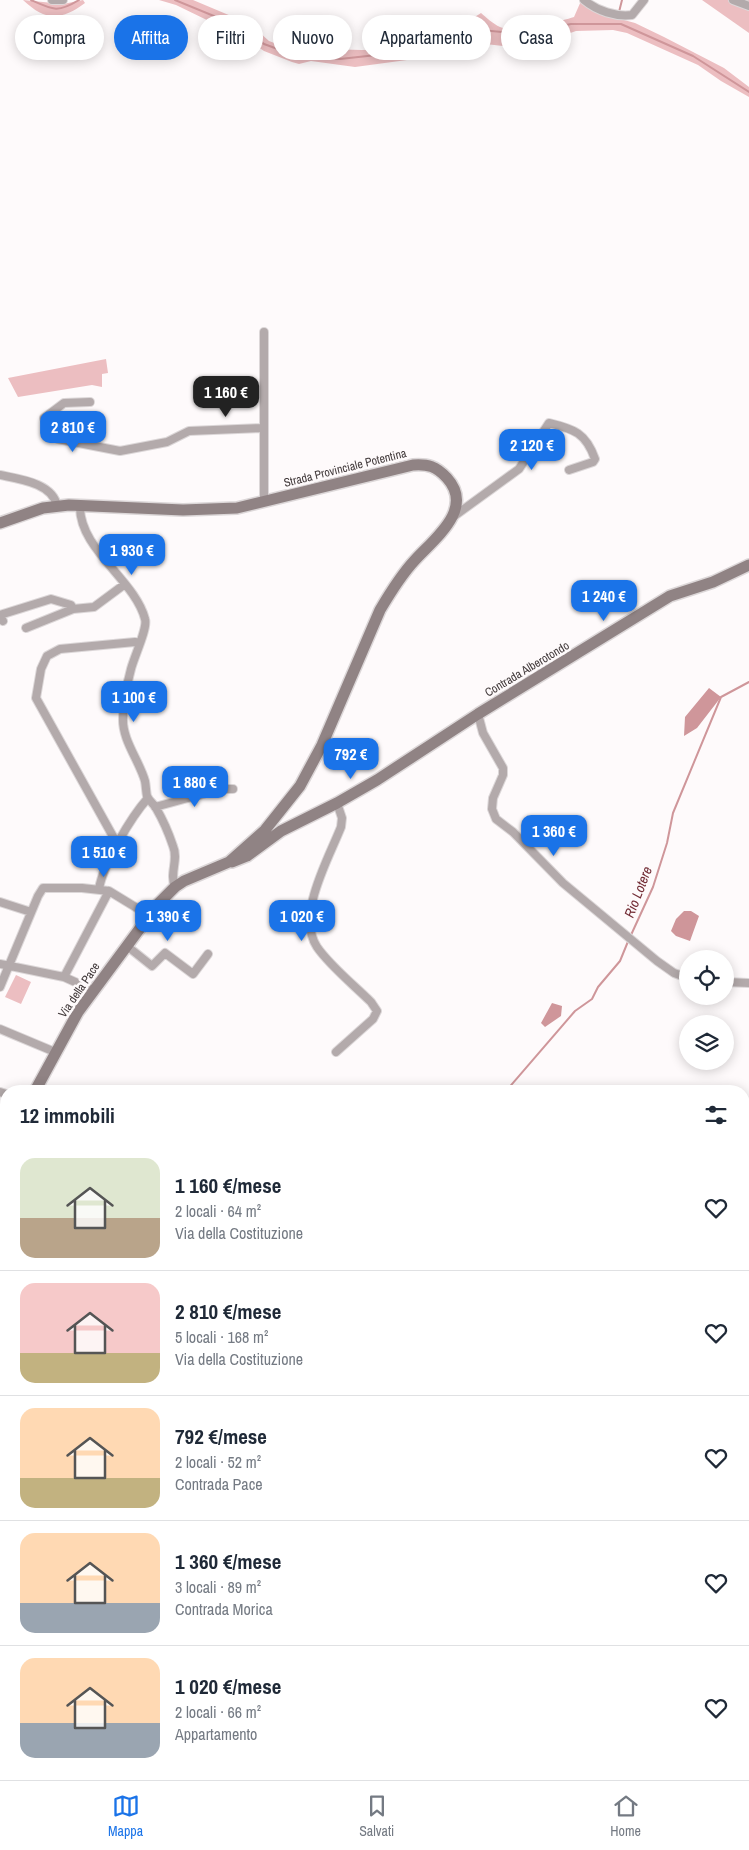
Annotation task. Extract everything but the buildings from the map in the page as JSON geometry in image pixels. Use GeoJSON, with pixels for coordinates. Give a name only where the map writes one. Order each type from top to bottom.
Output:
{"type":"FeatureCollection","features":[{"type":"Feature","properties":{"kind":"main road","name":"Strada Provinciale Potentina"},"geometry":{"type":"LineString","coordinates":[[0,522],[23,513],[57,506],[217,510],[264,502],[405,467],[427,464],[438,469],[452,484],[456,501],[453,517]]}},
{"type":"Feature","properties":{"kind":"main road"},"geometry":{"type":"LineString","coordinates":[[229,862],[265,830],[300,786],[322,746],[372,628],[392,589],[453,517]]}},
{"type":"Feature","properties":{"kind":"main road","name":"Contrada Alberotondo"},"geometry":{"type":"LineString","coordinates":[[337,803],[670,596],[713,582],[749,566]]}},
{"type":"Feature","properties":{"kind":"main road","name":"Via della Pace"},"geometry":{"type":"LineString","coordinates":[[38,1085],[55,1052],[93,990],[174,887],[229,862],[236,862],[281,831],[337,803]]}},
{"type":"Feature","properties":{"kind":"street"},"geometry":{"type":"LineString","coordinates":[[52,0],[63,0]]}},
{"type":"Feature","properties":{"kind":"street"},"geometry":{"type":"LineString","coordinates":[[584,0],[607,13],[621,15],[632,15],[644,0]]}},
{"type":"Feature","properties":{"kind":"street"},"geometry":{"type":"LineString","coordinates":[[733,0],[749,6]]}},
{"type":"Feature","properties":{"kind":"street"},"geometry":{"type":"LineString","coordinates":[[264,332],[264,502]]}},
{"type":"Feature","properties":{"kind":"street"},"geometry":{"type":"LineString","coordinates":[[90,402],[64,403],[44,418],[49,432],[58,439],[120,451],[167,442],[190,431],[263,428]]}},
{"type":"Feature","properties":{"kind":"street"},"geometry":{"type":"LineString","coordinates":[[453,517],[519,469],[548,423],[581,434],[592,449],[595,459],[593,462],[569,470]]}},
{"type":"Feature","properties":{"kind":"street"},"geometry":{"type":"LineString","coordinates":[[0,475],[26,480],[43,488],[56,499],[57,506]]}},
{"type":"Feature","properties":{"kind":"street"},"geometry":{"type":"LineString","coordinates":[[80,506],[83,522],[94,547],[125,584],[146,620],[146,628],[139,643],[131,670],[123,718],[126,735],[145,782],[148,798],[155,807],[175,850],[172,879],[174,887]]}},
{"type":"Feature","properties":{"kind":"street"},"geometry":{"type":"LineString","coordinates":[[26,628],[73,609],[94,607],[125,584]]}},
{"type":"Feature","properties":{"kind":"street"},"geometry":{"type":"LineString","coordinates":[[2,621],[0,615],[51,599],[71,605],[73,609]]}},
{"type":"Feature","properties":{"kind":"street"},"geometry":{"type":"LineString","coordinates":[[119,843],[115,840],[36,698],[41,669],[47,656],[60,650],[139,643]]}},
{"type":"Feature","properties":{"kind":"street"},"geometry":{"type":"LineString","coordinates":[[478,714],[483,733],[503,768],[503,776],[493,798],[492,809],[496,819],[513,832],[563,883],[657,961],[679,975]]}},
{"type":"Feature","properties":{"kind":"street"},"geometry":{"type":"LineString","coordinates":[[155,807],[221,789],[233,789]]}},
{"type":"Feature","properties":{"kind":"street"},"geometry":{"type":"LineString","coordinates":[[99,889],[100,881],[119,843],[138,810],[148,798]]}},
{"type":"Feature","properties":{"kind":"street"},"geometry":{"type":"LineString","coordinates":[[336,1052],[373,1019],[376,1011],[371,1002],[318,948],[311,934],[309,920],[312,903],[341,827],[342,818],[337,803]]}},
{"type":"Feature","properties":{"kind":"street"},"geometry":{"type":"LineString","coordinates":[[0,987],[43,888],[99,889],[109,891],[150,916]]}},
{"type":"Feature","properties":{"kind":"street"},"geometry":{"type":"LineString","coordinates":[[64,977],[109,891]]}},
{"type":"Feature","properties":{"kind":"street"},"geometry":{"type":"LineString","coordinates":[[0,902],[31,912]]}},
{"type":"Feature","properties":{"kind":"street"},"geometry":{"type":"LineString","coordinates":[[127,946],[152,966],[165,953],[193,974],[208,954]]}},
{"type":"Feature","properties":{"kind":"street"},"geometry":{"type":"LineString","coordinates":[[0,964],[64,977],[93,990]]}},
{"type":"Feature","properties":{"kind":"street"},"geometry":{"type":"LineString","coordinates":[[734,983],[749,984]]}},
{"type":"Feature","properties":{"kind":"street"},"geometry":{"type":"LineString","coordinates":[[0,1029],[55,1052]]}},
{"type":"Feature","properties":{"kind":"shaded area"},"geometry":{"type":"Polygon","coordinates":[[[23,0],[63,4],[83,0],[85,3],[61,15],[46,15],[23,0]]]}},
{"type":"Feature","properties":{"kind":"shaded area"},"geometry":{"type":"Polygon","coordinates":[[[159,0],[193,0],[229,15],[198,16],[176,5],[159,0]]]}},
{"type":"Feature","properties":{"kind":"shaded area"},"geometry":{"type":"Polygon","coordinates":[[[702,0],[749,0],[749,33],[702,0]]]}},
{"type":"Feature","properties":{"kind":"shaded area"},"geometry":{"type":"Polygon","coordinates":[[[581,1],[602,14],[635,23],[724,68],[749,87],[749,97],[698,65],[627,33],[613,30],[571,33],[571,18],[574,17],[581,1]]]}},
{"type":"Feature","properties":{"kind":"shaded area"},"geometry":{"type":"Polygon","coordinates":[[[491,21],[501,27],[501,46],[491,45],[491,21]]]}},
{"type":"Feature","properties":{"kind":"shaded area"},"geometry":{"type":"Polygon","coordinates":[[[263,36],[273,42],[273,55],[264,51],[263,36]]]}},
{"type":"Feature","properties":{"kind":"shaded area"},"geometry":{"type":"Polygon","coordinates":[[[352,50],[362,50],[362,60],[407,60],[355,67],[311,61],[299,64],[287,60],[352,60],[352,50]]]}},
{"type":"Feature","properties":{"kind":"shaded area"},"geometry":{"type":"Polygon","coordinates":[[[106,359],[108,373],[102,374],[102,387],[92,385],[18,397],[8,378],[106,359]]]}},
{"type":"Feature","properties":{"kind":"shaded area"},"geometry":{"type":"Polygon","coordinates":[[[709,688],[721,697],[697,728],[684,736],[685,717],[709,688]]]}},
{"type":"Feature","properties":{"kind":"shaded area"},"geometry":{"type":"Polygon","coordinates":[[[684,911],[691,911],[699,916],[690,941],[676,936],[671,931],[676,919],[684,911]]]}},
{"type":"Feature","properties":{"kind":"shaded area"},"geometry":{"type":"Polygon","coordinates":[[[16,975],[31,982],[21,1004],[5,997],[16,975]]]}},
{"type":"Feature","properties":{"kind":"shaded area"},"geometry":{"type":"Polygon","coordinates":[[[552,1003],[562,1006],[561,1016],[545,1027],[541,1023],[552,1003]]]}},
{"type":"Feature","properties":{"kind":"waterway"},"geometry":{"type":"LineString","coordinates":[[31,0],[55,9],[66,7],[79,0]]}},
{"type":"Feature","properties":{"kind":"waterway"},"geometry":{"type":"LineString","coordinates":[[175,0],[248,30],[264,44],[294,55],[340,59],[404,52],[470,29],[522,34],[571,24],[621,24],[693,56],[749,92]]}},
{"type":"Feature","properties":{"kind":"waterway"},"geometry":{"type":"LineString","coordinates":[[619,12],[622,0]]}},
{"type":"Feature","properties":{"kind":"waterway","name":"Rio Lotere"},"geometry":{"type":"LineString","coordinates":[[631,935],[653,887],[667,843],[673,813],[721,697],[749,682]]}},
{"type":"Feature","properties":{"kind":"waterway","name":"Rio Lotere"},"geometry":{"type":"LineString","coordinates":[[511,1085],[575,1011],[592,999],[598,987],[620,961],[629,939]]}}]}
